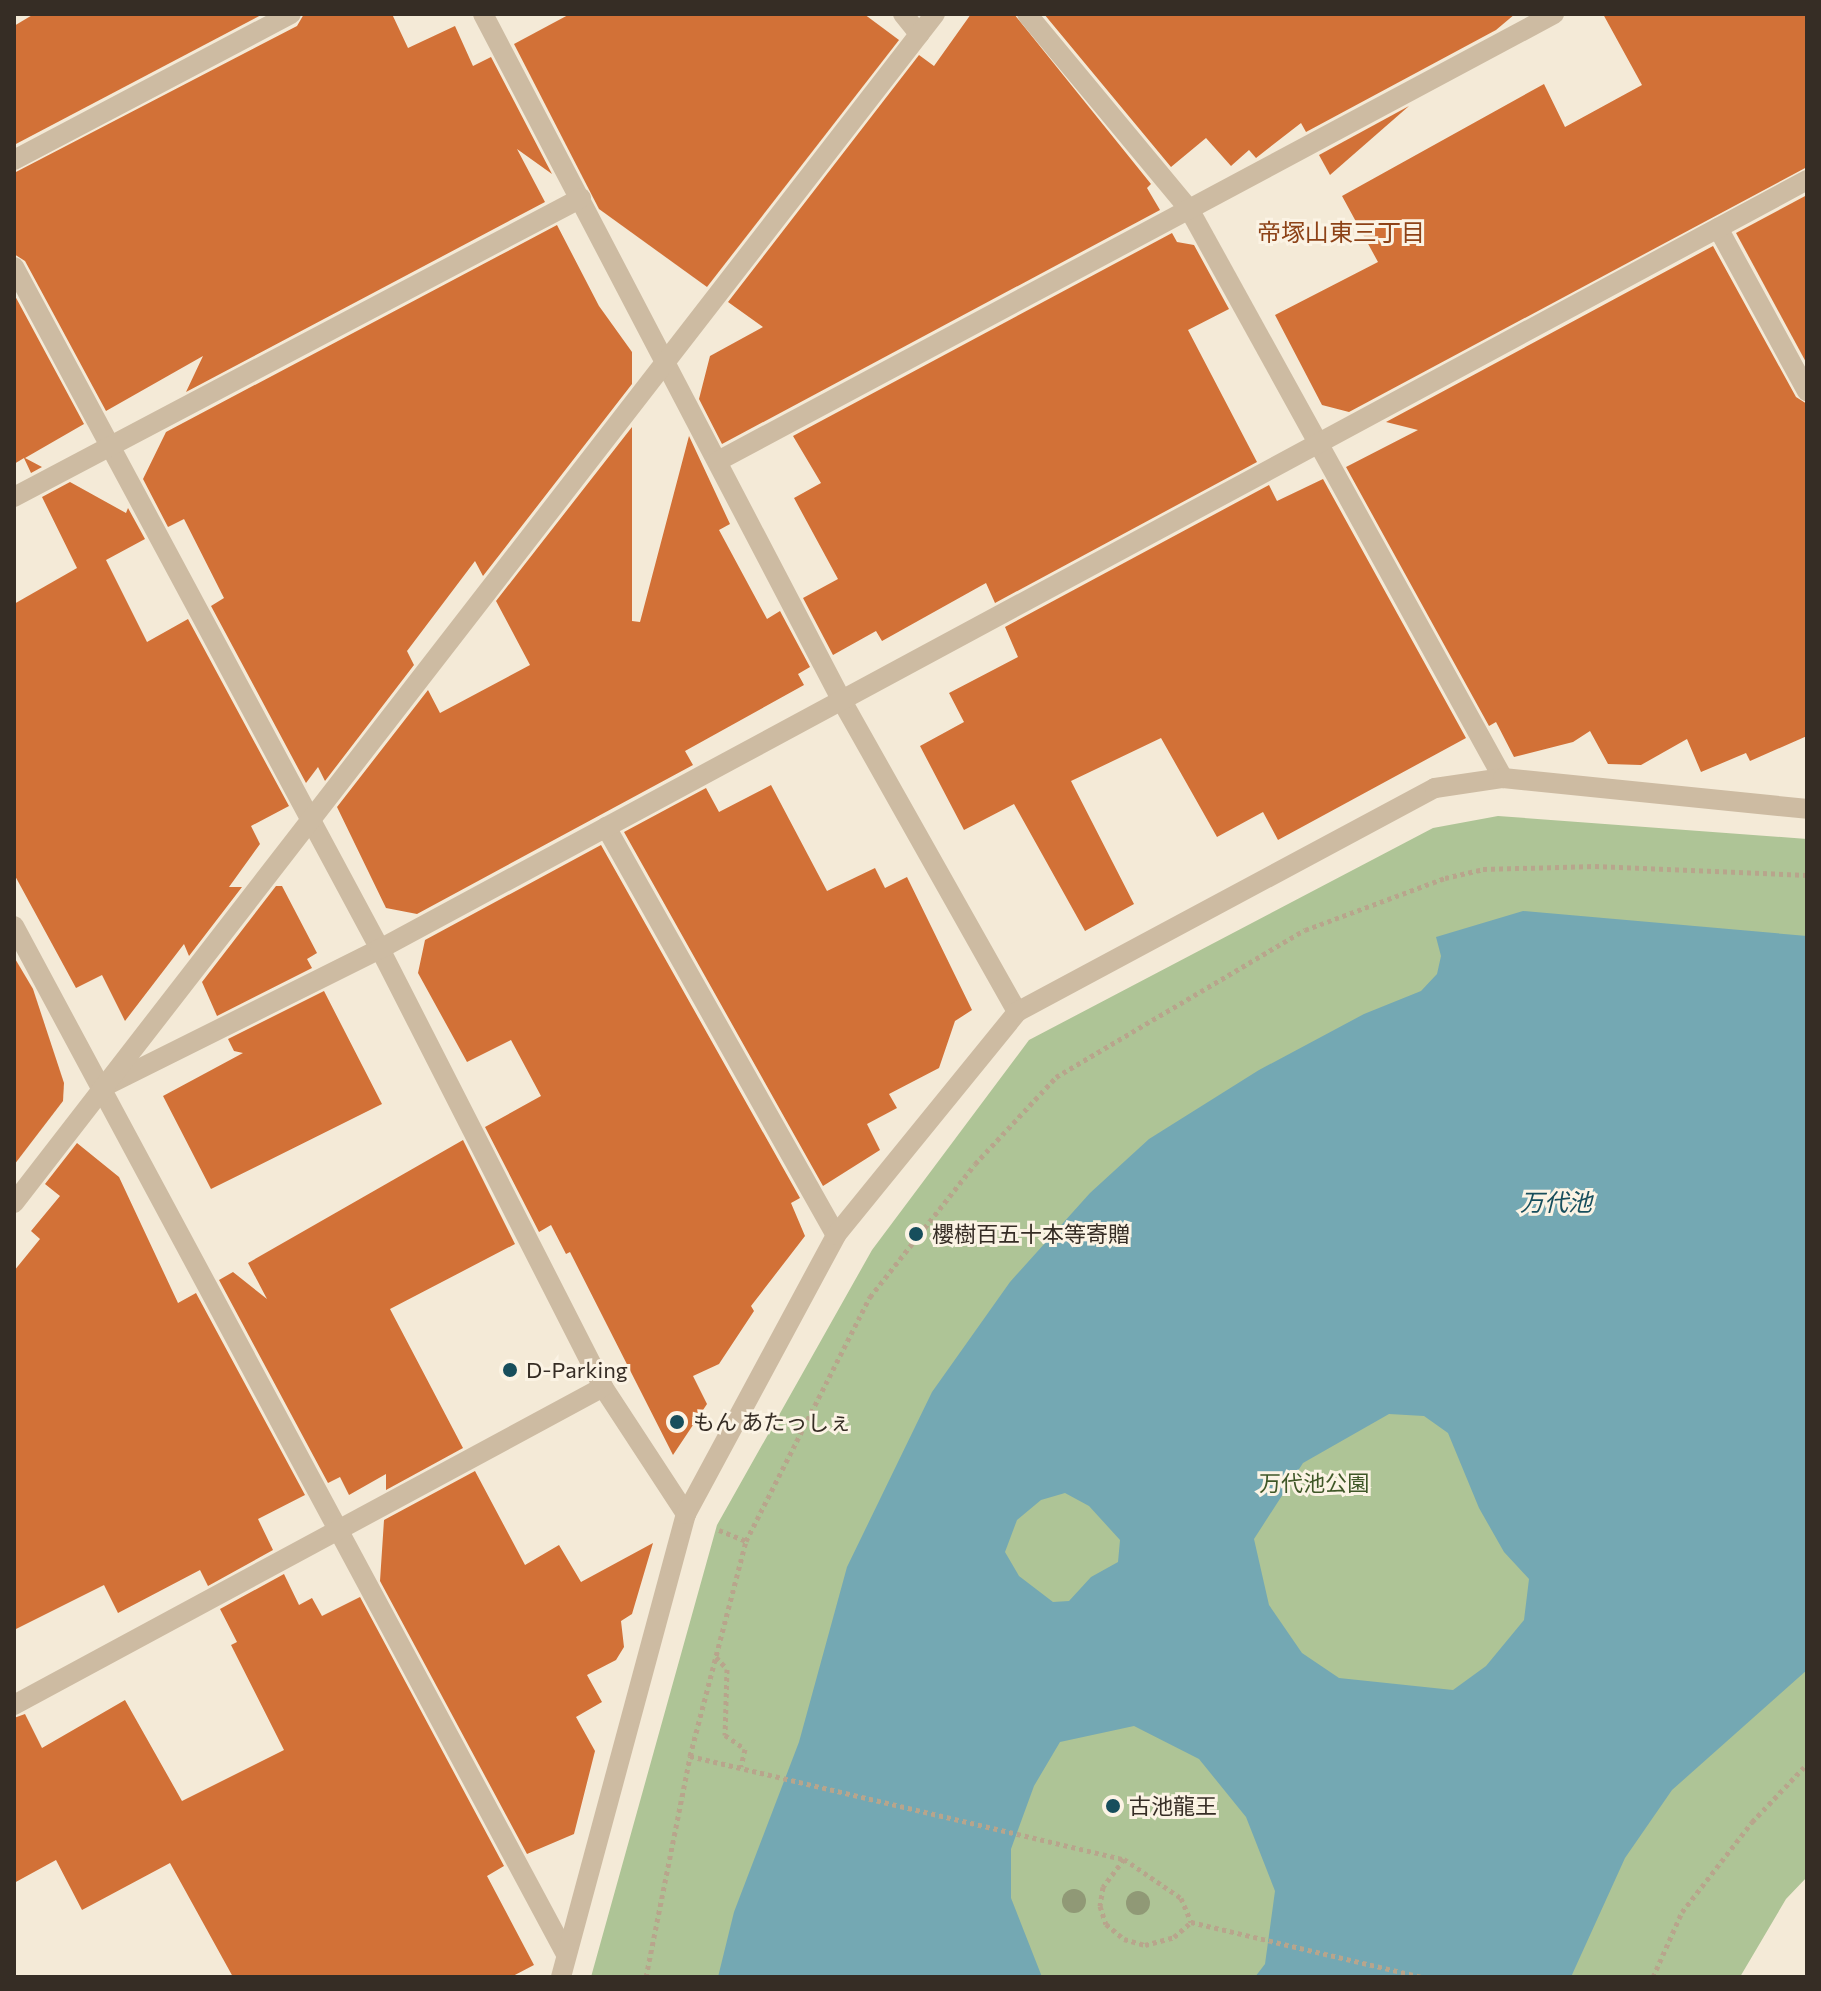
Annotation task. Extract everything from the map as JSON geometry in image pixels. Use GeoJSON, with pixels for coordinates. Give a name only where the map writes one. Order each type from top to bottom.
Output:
{"type":"FeatureCollection","features":[{"type":"Feature","properties":{"kind":"street"},"geometry":{"type":"LineString","coordinates":[[14,160],[291,14]]}},
{"type":"Feature","properties":{"kind":"street"},"geometry":{"type":"LineString","coordinates":[[483,14],[842,701],[1017,1012]]}},
{"type":"Feature","properties":{"kind":"street"},"geometry":{"type":"LineString","coordinates":[[903,14],[919,34]]}},
{"type":"Feature","properties":{"kind":"street"},"geometry":{"type":"LineString","coordinates":[[14,1203],[935,14]]}},
{"type":"Feature","properties":{"kind":"street"},"geometry":{"type":"LineString","coordinates":[[1027,14],[1189,209],[1503,778]]}},
{"type":"Feature","properties":{"kind":"street"},"geometry":{"type":"LineString","coordinates":[[718,461],[1548,15]]}},
{"type":"Feature","properties":{"kind":"street"},"geometry":{"type":"LineString","coordinates":[[101,1088],[380,949],[1807,180]]}},
{"type":"Feature","properties":{"kind":"street"},"geometry":{"type":"LineString","coordinates":[[14,497],[581,198]]}},
{"type":"Feature","properties":{"kind":"street"},"geometry":{"type":"LineString","coordinates":[[1718,228],[1807,391]]}},
{"type":"Feature","properties":{"kind":"street"},"geometry":{"type":"LineString","coordinates":[[14,267],[380,949],[603,1387],[686,1514]]}},
{"type":"Feature","properties":{"kind":"street"},"geometry":{"type":"LineString","coordinates":[[561,1977],[686,1514],[836,1235],[1017,1012],[1435,788],[1503,778],[1807,809]]}},
{"type":"Feature","properties":{"kind":"street"},"geometry":{"type":"LineString","coordinates":[[606,827],[836,1235]]}},
{"type":"Feature","properties":{"kind":"street"},"geometry":{"type":"LineString","coordinates":[[14,926],[336,1535],[566,1954]]}},
{"type":"Feature","properties":{"kind":"street"},"geometry":{"type":"LineString","coordinates":[[14,1705],[336,1535],[603,1387]]}},
{"type":"Feature","properties":{"kind":"path"},"geometry":{"type":"LineString","coordinates":[[646,1977],[690,1756],[746,1541],[870,1297],[975,1164],[1056,1077],[1305,930],[1445,878],[1483,869],[1595,866],[1807,875]]}},
{"type":"Feature","properties":{"kind":"path"},"geometry":{"type":"LineString","coordinates":[[709,1525],[746,1541]]}},
{"type":"Feature","properties":{"kind":"path"},"geometry":{"type":"LineString","coordinates":[[716,1657],[727,1669],[725,1735],[745,1749],[741,1767]]}},
{"type":"Feature","properties":{"kind":"path"},"geometry":{"type":"LineString","coordinates":[[690,1756],[1124,1859],[1181,1898],[1191,1922]]}},
{"type":"Feature","properties":{"kind":"path"},"geometry":{"type":"LineString","coordinates":[[1653,1977],[1682,1912],[1752,1822],[1807,1764]]}},
{"type":"Feature","properties":{"kind":"path"},"geometry":{"type":"LineString","coordinates":[[1124,1859],[1103,1887],[1100,1906],[1106,1924],[1124,1939],[1145,1945],[1174,1937],[1191,1922]]}},
{"type":"Feature","properties":{"kind":"path"},"geometry":{"type":"LineString","coordinates":[[1191,1922],[1421,1977]]}},
{"type":"Feature","properties":{"kind":"green space","name":"万代池"},"geometry":{"type":"Polygon","coordinates":[[[1498,816],[1807,839],[1807,1877],[1786,1899],[1740,1977],[591,1977],[717,1525],[872,1250],[1029,1040],[1433,828],[1498,816]]]}},
{"type":"Feature","properties":{"kind":"water","name":"万代池"},"geometry":{"type":"Polygon","coordinates":[[[1523,911],[1807,936],[1807,1670],[1672,1790],[1625,1858],[1571,1977],[1255,1977],[1265,1964],[1275,1891],[1246,1817],[1199,1759],[1134,1726],[1060,1742],[1034,1786],[1011,1849],[1011,1898],[1042,1977],[718,1977],[734,1912],[799,1742],[847,1567],[932,1392],[1010,1282],[1090,1193],[1149,1139],[1259,1070],[1364,1014],[1421,991],[1437,974],[1441,956],[1436,937],[1523,911]],[[1389,1414],[1303,1463],[1254,1539],[1269,1605],[1302,1653],[1339,1678],[1453,1690],[1486,1666],[1524,1620],[1529,1579],[1504,1552],[1479,1508],[1448,1433],[1424,1416],[1389,1414]],[[1065,1493],[1041,1500],[1017,1520],[1005,1552],[1019,1576],[1053,1602],[1069,1601],[1091,1577],[1118,1562],[1120,1540],[1089,1506],[1065,1493]]]}},
{"type":"Feature","properties":{"kind":"building"},"geometry":{"type":"Polygon","coordinates":[[[34,14],[263,14],[14,145],[14,26],[34,14]]]}},
{"type":"Feature","properties":{"kind":"building"},"geometry":{"type":"Polygon","coordinates":[[[304,14],[392,14],[408,48],[455,26],[473,66],[491,57],[552,174],[517,149],[545,202],[186,392],[203,356],[106,411],[25,261],[14,254],[14,173],[297,26],[304,14]]]}},
{"type":"Feature","properties":{"kind":"building"},"geometry":{"type":"Polygon","coordinates":[[[570,14],[864,14],[899,40],[707,287],[599,209],[514,44],[570,14]]]}},
{"type":"Feature","properties":{"kind":"building"},"geometry":{"type":"Polygon","coordinates":[[[971,14],[1014,14],[1151,184],[1147,188],[1160,210],[722,444],[699,399],[710,356],[763,327],[728,302],[919,55],[934,66],[971,14]]]}},
{"type":"Feature","properties":{"kind":"building"},"geometry":{"type":"Polygon","coordinates":[[[1044,14],[1515,14],[1496,30],[1306,132],[1301,123],[1256,158],[1249,150],[1231,166],[1206,138],[1171,167],[1044,14]]]}},
{"type":"Feature","properties":{"kind":"building"},"geometry":{"type":"Polygon","coordinates":[[[1603,14],[1807,14],[1807,167],[1349,412],[1322,405],[1275,315],[1378,262],[1342,196],[1544,84],[1565,127],[1642,85],[1603,14]]]}},
{"type":"Feature","properties":{"kind":"building"},"geometry":{"type":"Polygon","coordinates":[[[1409,106],[1330,175],[1319,155],[1409,106]]]}},
{"type":"Feature","properties":{"kind":"building"},"geometry":{"type":"Polygon","coordinates":[[[1807,195],[1807,364],[1736,233],[1807,195]]]}},
{"type":"Feature","properties":{"kind":"building"},"geometry":{"type":"Polygon","coordinates":[[[557,225],[599,306],[632,352],[632,384],[483,576],[475,561],[407,651],[414,665],[325,781],[318,767],[306,783],[211,606],[224,598],[184,519],[168,527],[143,479],[166,432],[557,225]]]}},
{"type":"Feature","properties":{"kind":"building"},"geometry":{"type":"Polygon","coordinates":[[[1172,233],[1177,242],[1194,245],[1229,309],[1188,330],[1257,462],[995,603],[986,583],[882,641],[876,631],[833,655],[803,598],[838,579],[794,498],[821,483],[793,436],[1172,233]]]}},
{"type":"Feature","properties":{"kind":"building"},"geometry":{"type":"Polygon","coordinates":[[[1713,246],[1796,397],[1807,404],[1807,736],[1750,761],[1746,753],[1701,772],[1687,739],[1641,765],[1608,764],[1590,731],[1573,742],[1514,757],[1496,722],[1489,726],[1346,467],[1418,430],[1386,422],[1713,246]]]}},
{"type":"Feature","properties":{"kind":"building"},"geometry":{"type":"Polygon","coordinates":[[[14,294],[84,424],[25,458],[42,467],[31,473],[24,458],[14,464],[14,294]]]}},
{"type":"Feature","properties":{"kind":"building"},"geometry":{"type":"Polygon","coordinates":[[[632,427],[632,621],[640,622],[689,436],[730,524],[719,530],[767,619],[780,611],[810,667],[798,674],[804,685],[685,751],[693,765],[417,914],[386,908],[337,807],[428,690],[440,713],[530,665],[496,601],[632,427]]]}},
{"type":"Feature","properties":{"kind":"building"},"geometry":{"type":"Polygon","coordinates":[[[1323,479],[1466,738],[1278,840],[1263,812],[1217,837],[1161,738],[1071,781],[1134,904],[1085,931],[1014,804],[964,830],[920,746],[964,722],[949,693],[1018,657],[1005,627],[1269,485],[1277,501],[1323,479]]]}},
{"type":"Feature","properties":{"kind":"building"},"geometry":{"type":"Polygon","coordinates":[[[70,482],[126,513],[128,508],[145,539],[106,560],[147,642],[188,619],[289,806],[251,826],[260,844],[229,887],[242,887],[189,956],[184,944],[125,1021],[102,975],[76,988],[14,874],[14,604],[77,568],[42,497],[70,482]]]}},
{"type":"Feature","properties":{"kind":"building"},"geometry":{"type":"Polygon","coordinates":[[[771,785],[827,891],[875,868],[885,888],[907,877],[972,1010],[955,1021],[939,1068],[889,1094],[897,1108],[867,1124],[880,1150],[823,1186],[624,832],[706,788],[719,812],[771,785]]]}},
{"type":"Feature","properties":{"kind":"building"},"geometry":{"type":"Polygon","coordinates":[[[601,845],[800,1198],[791,1203],[805,1236],[751,1306],[754,1311],[719,1364],[693,1376],[707,1404],[673,1455],[570,1252],[566,1254],[551,1225],[539,1232],[485,1127],[541,1096],[511,1040],[467,1062],[418,973],[425,940],[601,845]]]}},
{"type":"Feature","properties":{"kind":"building"},"geometry":{"type":"Polygon","coordinates":[[[276,886],[282,886],[317,953],[307,959],[312,968],[217,1016],[202,982],[276,886]]]}},
{"type":"Feature","properties":{"kind":"building"},"geometry":{"type":"Polygon","coordinates":[[[14,957],[33,989],[64,1083],[63,1101],[14,1165],[14,957]]]}},
{"type":"Feature","properties":{"kind":"building"},"geometry":{"type":"Polygon","coordinates":[[[324,991],[382,1104],[211,1189],[163,1096],[243,1053],[234,1051],[228,1039],[324,991]]]}},
{"type":"Feature","properties":{"kind":"building"},"geometry":{"type":"Polygon","coordinates":[[[463,1140],[515,1244],[390,1309],[463,1448],[386,1490],[386,1474],[349,1495],[340,1477],[328,1483],[219,1280],[233,1272],[267,1299],[248,1263],[463,1140]]]}},
{"type":"Feature","properties":{"kind":"building"},"geometry":{"type":"Polygon","coordinates":[[[77,1143],[119,1177],[178,1303],[196,1293],[305,1495],[258,1519],[273,1550],[208,1586],[200,1570],[118,1613],[104,1585],[14,1630],[14,1271],[40,1239],[31,1231],[60,1196],[45,1184],[77,1143]]]}},
{"type":"Feature","properties":{"kind":"building"},"geometry":{"type":"Polygon","coordinates":[[[475,1471],[525,1565],[559,1545],[581,1582],[653,1543],[632,1614],[621,1621],[624,1647],[616,1660],[587,1675],[602,1702],[576,1717],[595,1751],[574,1834],[527,1854],[380,1581],[384,1520],[475,1471]]]}},
{"type":"Feature","properties":{"kind":"building"},"geometry":{"type":"Polygon","coordinates":[[[284,1574],[299,1605],[312,1598],[322,1616],[360,1597],[504,1866],[487,1876],[534,1965],[511,1977],[233,1977],[170,1863],[82,1910],[56,1860],[14,1883],[14,1718],[25,1714],[42,1748],[125,1700],[182,1801],[284,1750],[231,1645],[237,1642],[220,1609],[284,1574]]]}},
{"type":"Feature","properties":{"kind":"place","name":"櫻樹百五十本等寄贈"},"geometry":{"type":"Point","coordinates":[916,1234]}},
{"type":"Feature","properties":{"kind":"place","name":"D-Parking"},"geometry":{"type":"Point","coordinates":[510,1370]}},
{"type":"Feature","properties":{"kind":"place","name":"もん あたっしぇ"},"geometry":{"type":"Point","coordinates":[677,1422]}},
{"type":"Feature","properties":{"kind":"place","name":"古池龍王"},"geometry":{"type":"Point","coordinates":[1113,1806]}},
{"type":"Feature","properties":{"kind":"district","name":"帝塚山東三丁目"},"geometry":{"type":"Point","coordinates":[1341,232]}},
{"type":"Feature","properties":{"kind":"park label","name":"万代池公園"},"geometry":{"type":"Point","coordinates":[1314,1483]}}]}
